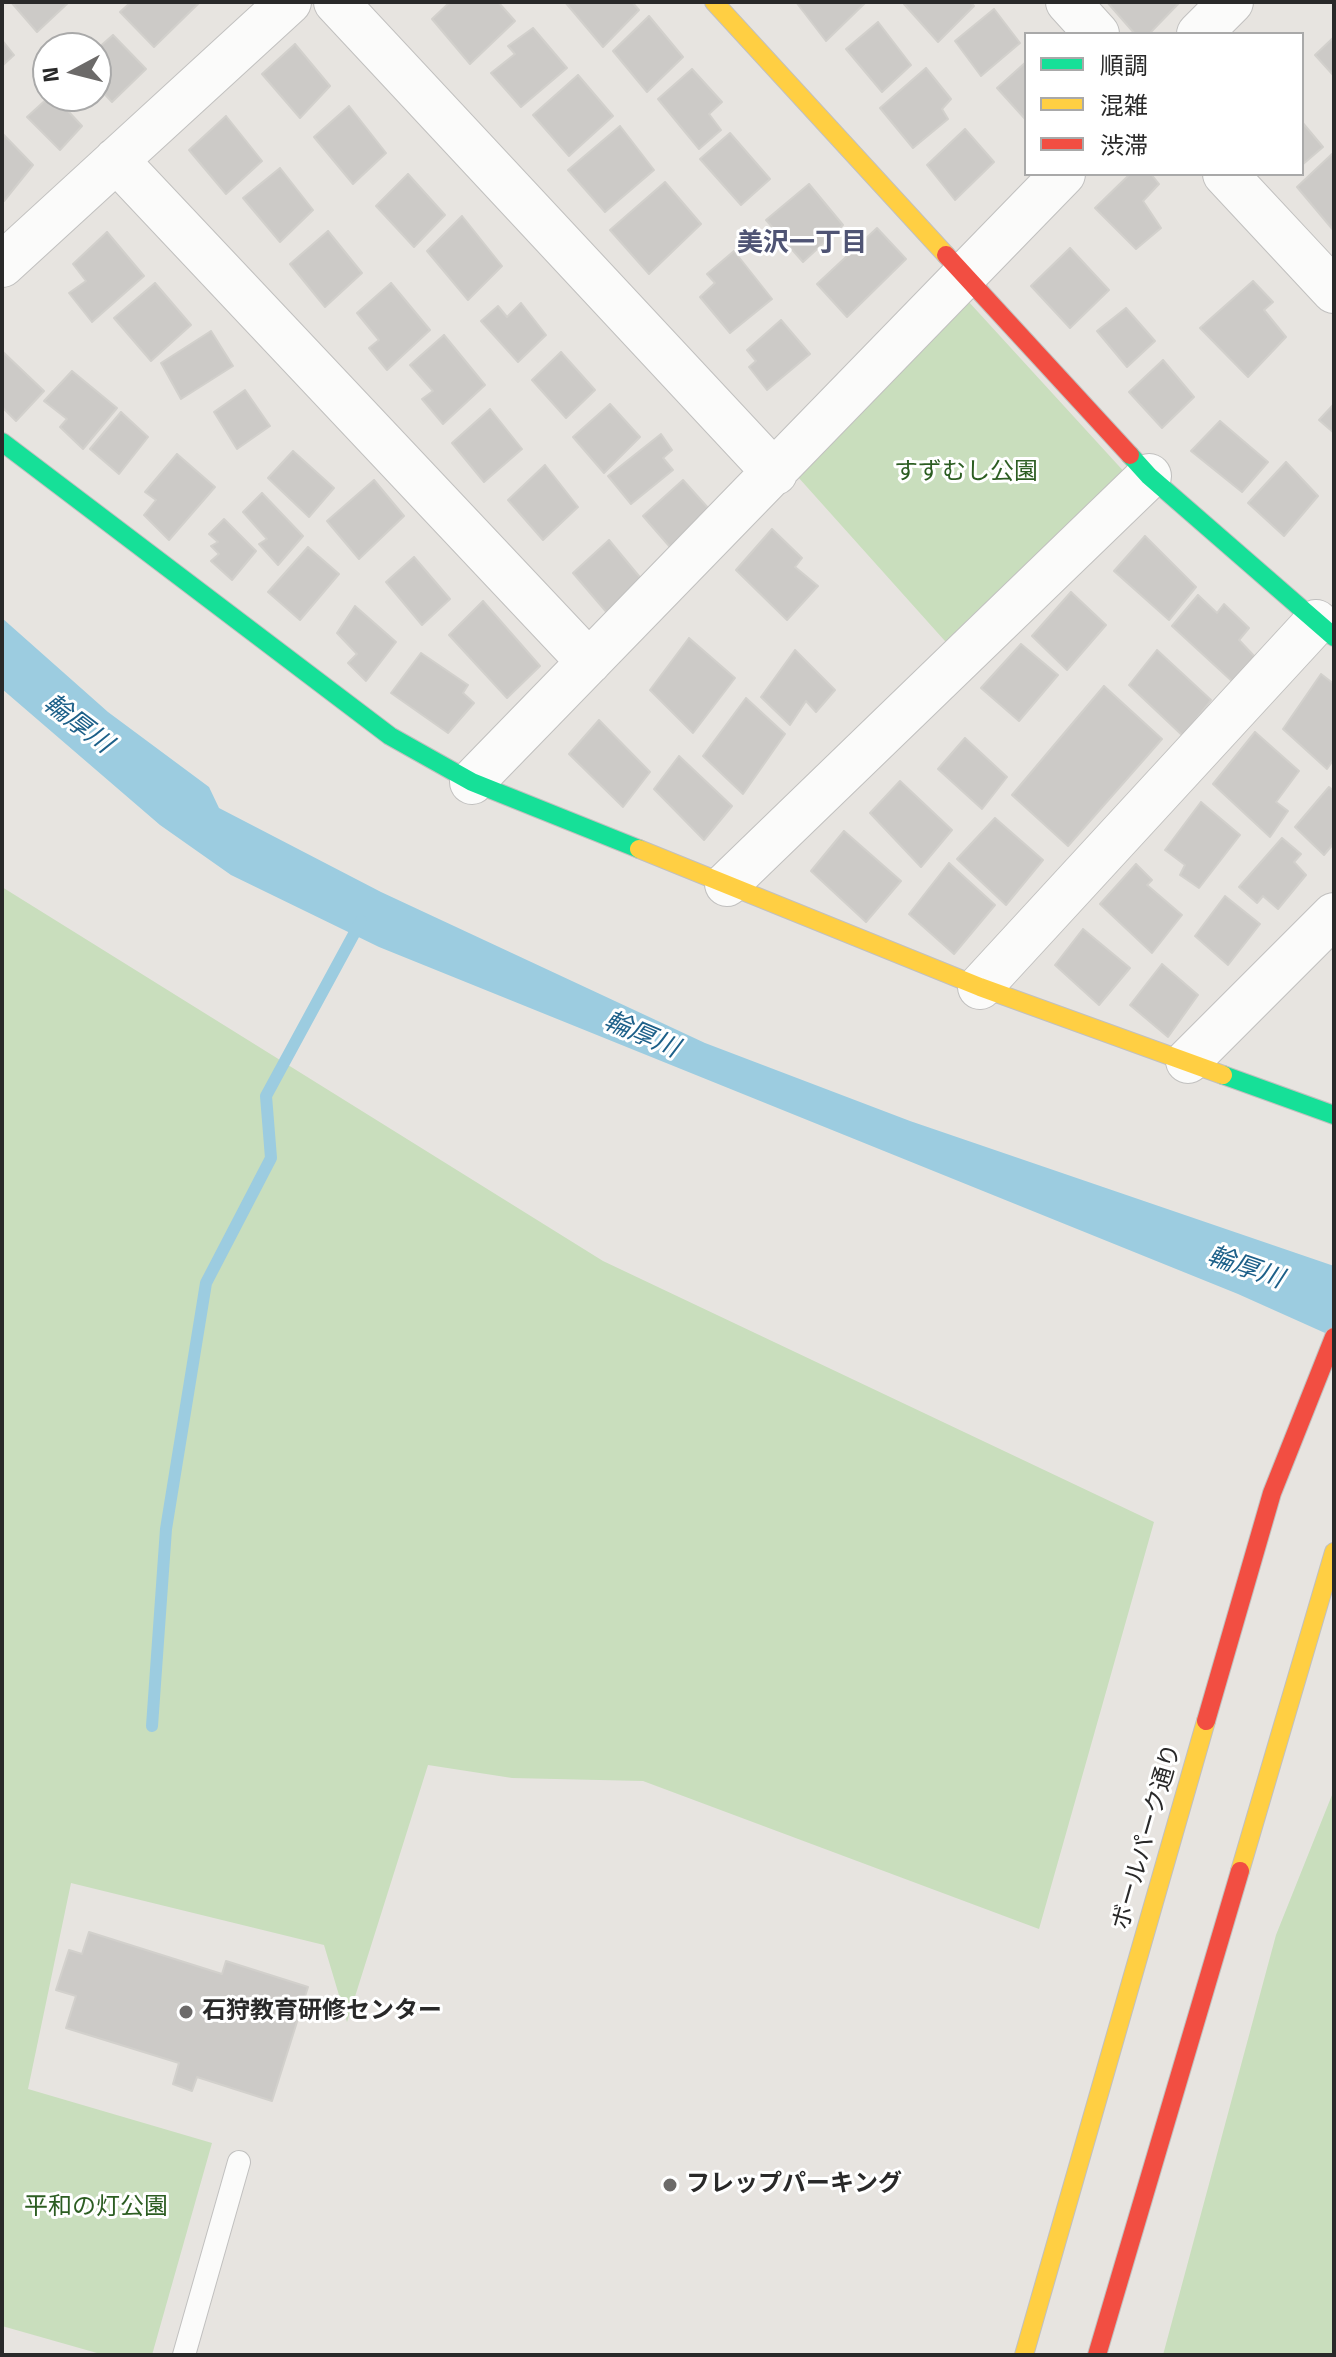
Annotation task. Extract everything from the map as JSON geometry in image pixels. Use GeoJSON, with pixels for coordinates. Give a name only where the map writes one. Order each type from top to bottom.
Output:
{"type":"FeatureCollection","features":[{"type":"Feature","properties":{"kind":"street"},"geometry":{"type":"LineString","coordinates":[[2,265],[289,2]]}},
{"type":"Feature","properties":{"kind":"street"},"geometry":{"type":"LineString","coordinates":[[336,2],[775,473]]}},
{"type":"Feature","properties":{"kind":"street"},"geometry":{"type":"LineString","coordinates":[[714,2],[1149,476],[1325,630],[980,987]]}},
{"type":"Feature","properties":{"kind":"street"},"geometry":{"type":"LineString","coordinates":[[1068,2],[1095,32]]}},
{"type":"Feature","properties":{"kind":"street"},"geometry":{"type":"LineString","coordinates":[[1201,32],[1231,2]]}},
{"type":"Feature","properties":{"kind":"street"},"geometry":{"type":"LineString","coordinates":[[116,160],[589,662]]}},
{"type":"Feature","properties":{"kind":"street"},"geometry":{"type":"LineString","coordinates":[[472,782],[1061,176]]}},
{"type":"Feature","properties":{"kind":"street"},"geometry":{"type":"LineString","coordinates":[[1227,176],[1334,291]]}},
{"type":"Feature","properties":{"kind":"street"},"geometry":{"type":"LineString","coordinates":[[2,442],[390,736],[472,782],[980,987],[1334,1115]]}},
{"type":"Feature","properties":{"kind":"street"},"geometry":{"type":"LineString","coordinates":[[727,884],[1149,476]]}},
{"type":"Feature","properties":{"kind":"street"},"geometry":{"type":"LineString","coordinates":[[1188,1061],[1334,915]]}},
{"type":"Feature","properties":{"kind":"street","name":"ボールパーク通り"},"geometry":{"type":"LineString","coordinates":[[1024,2355],[1272,1493],[1334,1337]]}},
{"type":"Feature","properties":{"kind":"street"},"geometry":{"type":"LineString","coordinates":[[1097,2355],[1334,1552]]}},
{"type":"Feature","properties":{"kind":"lane"},"geometry":{"type":"LineString","coordinates":[[184,2355],[239,2162]]}},
{"type":"Feature","properties":{"kind":"green space","name":"すずむし公園"},"geometry":{"type":"Polygon","coordinates":[[[968,301],[1128,476],[953,650],[798,477],[968,301]]]}},
{"type":"Feature","properties":{"kind":"green space","name":"平和の灯公園"},"geometry":{"type":"Polygon","coordinates":[[[2,887],[603,1261],[1154,1522],[1039,1929],[643,1781],[512,1778],[428,1765],[347,2022],[324,1945],[71,1883],[28,2089],[212,2143],[152,2355],[104,2355],[2,2326],[2,887]]]}},
{"type":"Feature","properties":{"kind":"green space"},"geometry":{"type":"Polygon","coordinates":[[[1334,1790],[1334,2355],[1163,2355],[1276,1935],[1334,1790]]]}},
{"type":"Feature","properties":{"kind":"water","name":"輪厚川"},"geometry":{"type":"Polygon","coordinates":[[[2,618],[108,712],[209,787],[219,808],[381,892],[705,1043],[910,1121],[1334,1266],[1334,1337],[1238,1294],[379,947],[231,875],[160,825],[2,689],[2,618]]]}},
{"type":"Feature","properties":{"kind":"building"},"geometry":{"type":"Polygon","coordinates":[[[11,2],[69,2],[37,32],[11,2]]]}},
{"type":"Feature","properties":{"kind":"building"},"geometry":{"type":"Polygon","coordinates":[[[131,2],[200,2],[154,47],[120,12],[131,2]]]}},
{"type":"Feature","properties":{"kind":"building"},"geometry":{"type":"Polygon","coordinates":[[[450,2],[498,2],[515,21],[470,64],[432,19],[450,2]]]}},
{"type":"Feature","properties":{"kind":"building"},"geometry":{"type":"Polygon","coordinates":[[[565,2],[632,2],[639,10],[603,47],[565,2]]]}},
{"type":"Feature","properties":{"kind":"building"},"geometry":{"type":"Polygon","coordinates":[[[796,2],[866,2],[826,41],[796,2]]]}},
{"type":"Feature","properties":{"kind":"building"},"geometry":{"type":"Polygon","coordinates":[[[970,2],[974,6],[938,42],[904,4],[970,2]]]}},
{"type":"Feature","properties":{"kind":"building"},"geometry":{"type":"Polygon","coordinates":[[[1107,2],[1180,2],[1151,32],[1133,32],[1107,2]]]}},
{"type":"Feature","properties":{"kind":"building"},"geometry":{"type":"Polygon","coordinates":[[[994,9],[1020,43],[981,76],[955,41],[994,9]]]}},
{"type":"Feature","properties":{"kind":"building"},"geometry":{"type":"Polygon","coordinates":[[[649,16],[683,57],[647,92],[613,51],[649,16]]]}},
{"type":"Feature","properties":{"kind":"building"},"geometry":{"type":"Polygon","coordinates":[[[878,22],[911,65],[882,92],[846,49],[878,22]]]}},
{"type":"Feature","properties":{"kind":"building"},"geometry":{"type":"Polygon","coordinates":[[[533,28],[567,68],[521,107],[491,73],[515,54],[508,46],[533,28]]]}},
{"type":"Feature","properties":{"kind":"building"},"geometry":{"type":"Polygon","coordinates":[[[112,36],[146,69],[112,102],[112,36]]]}},
{"type":"Feature","properties":{"kind":"building"},"geometry":{"type":"Polygon","coordinates":[[[1334,37],[1334,76],[1315,55],[1334,37]]]}},
{"type":"Feature","properties":{"kind":"building"},"geometry":{"type":"Polygon","coordinates":[[[2,40],[14,55],[2,66],[2,40]]]}},
{"type":"Feature","properties":{"kind":"building"},"geometry":{"type":"Polygon","coordinates":[[[295,44],[330,86],[300,118],[262,74],[295,44]]]}},
{"type":"Feature","properties":{"kind":"building"},"geometry":{"type":"Polygon","coordinates":[[[1024,64],[1024,118],[997,88],[1024,64]]]}},
{"type":"Feature","properties":{"kind":"building"},"geometry":{"type":"Polygon","coordinates":[[[926,68],[951,99],[942,109],[948,119],[913,148],[880,108],[926,68]]]}},
{"type":"Feature","properties":{"kind":"building"},"geometry":{"type":"Polygon","coordinates":[[[692,69],[722,102],[709,114],[721,130],[699,149],[658,99],[692,69]]]}},
{"type":"Feature","properties":{"kind":"building"},"geometry":{"type":"Polygon","coordinates":[[[578,75],[613,116],[569,156],[533,115],[578,75]]]}},
{"type":"Feature","properties":{"kind":"building"},"geometry":{"type":"Polygon","coordinates":[[[349,106],[386,153],[353,184],[314,137],[349,106]]]}},
{"type":"Feature","properties":{"kind":"building"},"geometry":{"type":"Polygon","coordinates":[[[32,112],[69,112],[82,126],[60,150],[27,117],[32,112]]]}},
{"type":"Feature","properties":{"kind":"building"},"geometry":{"type":"Polygon","coordinates":[[[226,116],[262,161],[226,194],[189,150],[226,116]]]}},
{"type":"Feature","properties":{"kind":"building"},"geometry":{"type":"Polygon","coordinates":[[[1304,124],[1323,147],[1304,163],[1304,124]]]}},
{"type":"Feature","properties":{"kind":"building"},"geometry":{"type":"Polygon","coordinates":[[[620,126],[654,170],[605,212],[568,170],[620,126]]]}},
{"type":"Feature","properties":{"kind":"building"},"geometry":{"type":"Polygon","coordinates":[[[965,129],[994,162],[955,200],[927,165],[965,129]]]}},
{"type":"Feature","properties":{"kind":"building"},"geometry":{"type":"Polygon","coordinates":[[[2,133],[33,165],[4,201],[2,199],[2,133]]]}},
{"type":"Feature","properties":{"kind":"building"},"geometry":{"type":"Polygon","coordinates":[[[730,133],[770,179],[741,205],[700,159],[730,133]]]}},
{"type":"Feature","properties":{"kind":"building"},"geometry":{"type":"Polygon","coordinates":[[[1332,154],[1334,156],[1334,231],[1297,187],[1332,154]]]}},
{"type":"Feature","properties":{"kind":"building"},"geometry":{"type":"Polygon","coordinates":[[[280,168],[313,210],[280,242],[243,198],[280,168]]]}},
{"type":"Feature","properties":{"kind":"building"},"geometry":{"type":"Polygon","coordinates":[[[408,174],[445,215],[414,247],[376,206],[408,174]]]}},
{"type":"Feature","properties":{"kind":"building"},"geometry":{"type":"Polygon","coordinates":[[[1128,176],[1153,176],[1159,184],[1143,201],[1161,228],[1136,249],[1095,208],[1128,176]]]}},
{"type":"Feature","properties":{"kind":"building"},"geometry":{"type":"Polygon","coordinates":[[[665,182],[701,224],[649,274],[610,230],[665,182]]]}},
{"type":"Feature","properties":{"kind":"building"},"geometry":{"type":"Polygon","coordinates":[[[809,184],[843,225],[803,262],[766,220],[809,184]]]}},
{"type":"Feature","properties":{"kind":"building"},"geometry":{"type":"Polygon","coordinates":[[[462,216],[502,266],[468,300],[427,251],[462,216]]]}},
{"type":"Feature","properties":{"kind":"building"},"geometry":{"type":"Polygon","coordinates":[[[877,228],[906,259],[847,317],[817,284],[877,228]]]}},
{"type":"Feature","properties":{"kind":"building"},"geometry":{"type":"Polygon","coordinates":[[[328,231],[362,273],[325,307],[290,264],[328,231]]]}},
{"type":"Feature","properties":{"kind":"building"},"geometry":{"type":"Polygon","coordinates":[[[107,232],[144,276],[92,322],[69,293],[86,281],[73,264],[107,232]]]}},
{"type":"Feature","properties":{"kind":"building"},"geometry":{"type":"Polygon","coordinates":[[[1070,248],[1109,290],[1070,328],[1031,286],[1070,248]]]}},
{"type":"Feature","properties":{"kind":"building"},"geometry":{"type":"Polygon","coordinates":[[[734,251],[772,299],[730,333],[700,297],[715,283],[707,274],[734,251]]]}},
{"type":"Feature","properties":{"kind":"building"},"geometry":{"type":"Polygon","coordinates":[[[1253,281],[1273,302],[1264,310],[1286,337],[1248,377],[1200,328],[1253,281]]]}},
{"type":"Feature","properties":{"kind":"building"},"geometry":{"type":"Polygon","coordinates":[[[155,283],[191,325],[151,361],[114,318],[155,283]]]}},
{"type":"Feature","properties":{"kind":"building"},"geometry":{"type":"Polygon","coordinates":[[[391,283],[430,330],[387,370],[369,348],[379,340],[357,313],[391,283]]]}},
{"type":"Feature","properties":{"kind":"building"},"geometry":{"type":"Polygon","coordinates":[[[521,303],[546,335],[518,362],[481,321],[498,306],[507,317],[521,303]]]}},
{"type":"Feature","properties":{"kind":"building"},"geometry":{"type":"Polygon","coordinates":[[[1126,308],[1155,341],[1127,367],[1097,331],[1126,308]]]}},
{"type":"Feature","properties":{"kind":"building"},"geometry":{"type":"Polygon","coordinates":[[[781,320],[810,354],[767,390],[749,367],[756,361],[747,350],[781,320]]]}},
{"type":"Feature","properties":{"kind":"building"},"geometry":{"type":"Polygon","coordinates":[[[211,331],[233,366],[181,399],[161,363],[211,331]]]}},
{"type":"Feature","properties":{"kind":"building"},"geometry":{"type":"Polygon","coordinates":[[[444,335],[485,385],[443,424],[422,399],[433,391],[410,365],[444,335]]]}},
{"type":"Feature","properties":{"kind":"building"},"geometry":{"type":"Polygon","coordinates":[[[2,351],[44,391],[16,421],[2,407],[2,351]]]}},
{"type":"Feature","properties":{"kind":"building"},"geometry":{"type":"Polygon","coordinates":[[[561,352],[595,390],[566,418],[532,380],[561,352]]]}},
{"type":"Feature","properties":{"kind":"building"},"geometry":{"type":"Polygon","coordinates":[[[1163,360],[1194,397],[1162,428],[1129,392],[1163,360]]]}},
{"type":"Feature","properties":{"kind":"building"},"geometry":{"type":"Polygon","coordinates":[[[72,371],[117,408],[83,449],[60,427],[67,419],[44,401],[72,371]]]}},
{"type":"Feature","properties":{"kind":"building"},"geometry":{"type":"Polygon","coordinates":[[[245,390],[270,426],[237,449],[214,412],[245,390]]]}},
{"type":"Feature","properties":{"kind":"building"},"geometry":{"type":"Polygon","coordinates":[[[610,404],[640,437],[604,473],[573,437],[610,404]]]}},
{"type":"Feature","properties":{"kind":"building"},"geometry":{"type":"Polygon","coordinates":[[[1334,404],[1334,433],[1319,420],[1334,404]]]}},
{"type":"Feature","properties":{"kind":"building"},"geometry":{"type":"Polygon","coordinates":[[[490,409],[522,449],[484,482],[452,443],[490,409]]]}},
{"type":"Feature","properties":{"kind":"building"},"geometry":{"type":"Polygon","coordinates":[[[121,412],[148,437],[119,474],[90,449],[121,412]]]}},
{"type":"Feature","properties":{"kind":"building"},"geometry":{"type":"Polygon","coordinates":[[[1220,421],[1268,462],[1242,492],[1191,451],[1220,421]]]}},
{"type":"Feature","properties":{"kind":"building"},"geometry":{"type":"Polygon","coordinates":[[[661,434],[672,450],[663,458],[673,470],[631,504],[608,476],[661,434]]]}},
{"type":"Feature","properties":{"kind":"building"},"geometry":{"type":"Polygon","coordinates":[[[293,451],[334,488],[309,517],[268,478],[293,451]]]}},
{"type":"Feature","properties":{"kind":"building"},"geometry":{"type":"Polygon","coordinates":[[[177,454],[215,487],[169,540],[144,515],[156,500],[145,492],[177,454]]]}},
{"type":"Feature","properties":{"kind":"building"},"geometry":{"type":"Polygon","coordinates":[[[1286,462],[1318,496],[1284,536],[1248,503],[1286,462]]]}},
{"type":"Feature","properties":{"kind":"building"},"geometry":{"type":"Polygon","coordinates":[[[545,465],[578,507],[543,540],[508,500],[545,465]]]}},
{"type":"Feature","properties":{"kind":"building"},"geometry":{"type":"Polygon","coordinates":[[[374,480],[404,516],[359,559],[327,521],[374,480]]]}},
{"type":"Feature","properties":{"kind":"building"},"geometry":{"type":"Polygon","coordinates":[[[683,480],[709,509],[670,547],[643,516],[683,480]]]}},
{"type":"Feature","properties":{"kind":"building"},"geometry":{"type":"Polygon","coordinates":[[[262,493],[303,536],[278,565],[259,544],[267,539],[243,512],[262,493]]]}},
{"type":"Feature","properties":{"kind":"building"},"geometry":{"type":"Polygon","coordinates":[[[224,519],[256,551],[232,580],[211,561],[219,554],[211,546],[218,542],[209,534],[224,519]]]}},
{"type":"Feature","properties":{"kind":"building"},"geometry":{"type":"Polygon","coordinates":[[[772,529],[802,558],[795,567],[818,586],[787,620],[736,570],[772,529]]]}},
{"type":"Feature","properties":{"kind":"building"},"geometry":{"type":"Polygon","coordinates":[[[1145,536],[1196,587],[1169,620],[1114,571],[1145,536]]]}},
{"type":"Feature","properties":{"kind":"building"},"geometry":{"type":"Polygon","coordinates":[[[609,540],[643,581],[609,615],[573,573],[609,540]]]}},
{"type":"Feature","properties":{"kind":"building"},"geometry":{"type":"Polygon","coordinates":[[[308,547],[339,574],[300,620],[268,592],[308,547]]]}},
{"type":"Feature","properties":{"kind":"building"},"geometry":{"type":"Polygon","coordinates":[[[414,557],[450,599],[422,625],[386,582],[414,557]]]}},
{"type":"Feature","properties":{"kind":"building"},"geometry":{"type":"Polygon","coordinates":[[[1071,592],[1106,625],[1067,670],[1032,636],[1071,592]]]}},
{"type":"Feature","properties":{"kind":"building"},"geometry":{"type":"Polygon","coordinates":[[[1198,595],[1217,613],[1224,604],[1249,628],[1239,640],[1255,657],[1234,683],[1172,626],[1198,595]]]}},
{"type":"Feature","properties":{"kind":"building"},"geometry":{"type":"Polygon","coordinates":[[[483,601],[540,666],[507,698],[449,635],[483,601]]]}},
{"type":"Feature","properties":{"kind":"building"},"geometry":{"type":"Polygon","coordinates":[[[355,606],[396,642],[366,681],[348,663],[357,654],[337,633],[355,606]]]}},
{"type":"Feature","properties":{"kind":"building"},"geometry":{"type":"Polygon","coordinates":[[[689,638],[735,678],[693,733],[650,690],[689,638]]]}},
{"type":"Feature","properties":{"kind":"building"},"geometry":{"type":"Polygon","coordinates":[[[1021,644],[1058,675],[1019,721],[981,688],[1021,644]]]}},
{"type":"Feature","properties":{"kind":"building"},"geometry":{"type":"Polygon","coordinates":[[[795,650],[835,690],[816,712],[806,701],[790,725],[761,697],[795,650]]]}},
{"type":"Feature","properties":{"kind":"building"},"geometry":{"type":"Polygon","coordinates":[[[1157,650],[1211,700],[1183,736],[1129,685],[1157,650]]]}},
{"type":"Feature","properties":{"kind":"building"},"geometry":{"type":"Polygon","coordinates":[[[421,653],[468,685],[463,693],[474,703],[448,733],[391,693],[421,653]]]}},
{"type":"Feature","properties":{"kind":"building"},"geometry":{"type":"Polygon","coordinates":[[[1321,674],[1334,684],[1334,759],[1327,769],[1283,729],[1321,674]]]}},
{"type":"Feature","properties":{"kind":"building"},"geometry":{"type":"Polygon","coordinates":[[[1104,686],[1162,739],[1068,846],[1012,795],[1104,686]]]}},
{"type":"Feature","properties":{"kind":"building"},"geometry":{"type":"Polygon","coordinates":[[[746,698],[785,734],[743,794],[703,756],[746,698]]]}},
{"type":"Feature","properties":{"kind":"building"},"geometry":{"type":"Polygon","coordinates":[[[599,720],[650,772],[623,807],[569,754],[599,720]]]}},
{"type":"Feature","properties":{"kind":"building"},"geometry":{"type":"Polygon","coordinates":[[[1255,732],[1299,771],[1276,802],[1288,811],[1270,837],[1213,784],[1255,732]]]}},
{"type":"Feature","properties":{"kind":"building"},"geometry":{"type":"Polygon","coordinates":[[[965,738],[1007,777],[982,809],[938,769],[965,738]]]}},
{"type":"Feature","properties":{"kind":"building"},"geometry":{"type":"Polygon","coordinates":[[[679,756],[732,806],[704,840],[654,789],[679,756]]]}},
{"type":"Feature","properties":{"kind":"building"},"geometry":{"type":"Polygon","coordinates":[[[900,781],[952,830],[921,867],[870,813],[900,781]]]}},
{"type":"Feature","properties":{"kind":"building"},"geometry":{"type":"Polygon","coordinates":[[[1329,787],[1334,791],[1334,843],[1324,855],[1295,827],[1329,787]]]}},
{"type":"Feature","properties":{"kind":"building"},"geometry":{"type":"Polygon","coordinates":[[[1201,802],[1240,835],[1199,888],[1180,875],[1185,865],[1165,850],[1201,802]]]}},
{"type":"Feature","properties":{"kind":"building"},"geometry":{"type":"Polygon","coordinates":[[[995,818],[1043,860],[1006,905],[957,859],[995,818]]]}},
{"type":"Feature","properties":{"kind":"building"},"geometry":{"type":"Polygon","coordinates":[[[844,831],[901,881],[866,922],[811,871],[844,831]]]}},
{"type":"Feature","properties":{"kind":"building"},"geometry":{"type":"Polygon","coordinates":[[[1282,838],[1301,854],[1294,862],[1306,875],[1278,909],[1263,896],[1257,903],[1239,887],[1282,838]]]}},
{"type":"Feature","properties":{"kind":"building"},"geometry":{"type":"Polygon","coordinates":[[[949,863],[995,905],[954,954],[909,914],[949,863]]]}},
{"type":"Feature","properties":{"kind":"building"},"geometry":{"type":"Polygon","coordinates":[[[1136,864],[1152,880],[1147,885],[1182,915],[1152,953],[1100,904],[1136,864]]]}},
{"type":"Feature","properties":{"kind":"building"},"geometry":{"type":"Polygon","coordinates":[[[1225,896],[1260,924],[1228,965],[1195,936],[1225,896]]]}},
{"type":"Feature","properties":{"kind":"building"},"geometry":{"type":"Polygon","coordinates":[[[1083,929],[1130,968],[1099,1005],[1055,965],[1083,929]]]}},
{"type":"Feature","properties":{"kind":"building"},"geometry":{"type":"Polygon","coordinates":[[[1162,964],[1198,995],[1168,1037],[1130,1005],[1162,964]]]}},
{"type":"Feature","properties":{"kind":"building","name":"石狩教育研修センター"},"geometry":{"type":"Polygon","coordinates":[[[89,1932],[222,1974],[226,1961],[308,1987],[272,2101],[197,2077],[192,2091],[173,2084],[179,2063],[66,2028],[76,1996],[56,1990],[69,1950],[82,1954],[89,1932]]]}},
{"type":"Feature","properties":{"kind":"waterway"},"geometry":{"type":"LineString","coordinates":[[152,1726],[166,1529],[206,1283],[271,1158],[266,1096],[361,921]]}},
{"type":"Feature","properties":{"kind":"traffic: fast"},"geometry":{"type":"LineString","coordinates":[[2,442],[390,736],[472,782],[639,849]]}},
{"type":"Feature","properties":{"kind":"traffic: fast"},"geometry":{"type":"LineString","coordinates":[[1130,455],[1149,476],[1334,637]]}},
{"type":"Feature","properties":{"kind":"traffic: fast"},"geometry":{"type":"LineString","coordinates":[[1223,1075],[1334,1115]]}},
{"type":"Feature","properties":{"kind":"traffic: slow"},"geometry":{"type":"LineString","coordinates":[[714,2],[946,255]]}},
{"type":"Feature","properties":{"kind":"traffic: slow"},"geometry":{"type":"LineString","coordinates":[[639,849],[980,987],[1223,1075]]}},
{"type":"Feature","properties":{"kind":"traffic: slow"},"geometry":{"type":"LineString","coordinates":[[1240,1871],[1334,1552]]}},
{"type":"Feature","properties":{"kind":"traffic: slow"},"geometry":{"type":"LineString","coordinates":[[1024,2355],[1206,1721]]}},
{"type":"Feature","properties":{"kind":"traffic: jam"},"geometry":{"type":"LineString","coordinates":[[946,255],[1130,455]]}},
{"type":"Feature","properties":{"kind":"traffic: jam"},"geometry":{"type":"LineString","coordinates":[[1206,1721],[1272,1493],[1334,1337]]}},
{"type":"Feature","properties":{"kind":"traffic: jam"},"geometry":{"type":"LineString","coordinates":[[1097,2355],[1240,1871]]}},
{"type":"Feature","properties":{"kind":"place","name":"石狩教育研修センター"},"geometry":{"type":"Point","coordinates":[186,2012]}},
{"type":"Feature","properties":{"kind":"place","name":"フレップパーキング"},"geometry":{"type":"Point","coordinates":[670,2185]}},
{"type":"Feature","properties":{"kind":"district","name":"美沢一丁目"},"geometry":{"type":"Point","coordinates":[802,245]}}]}
